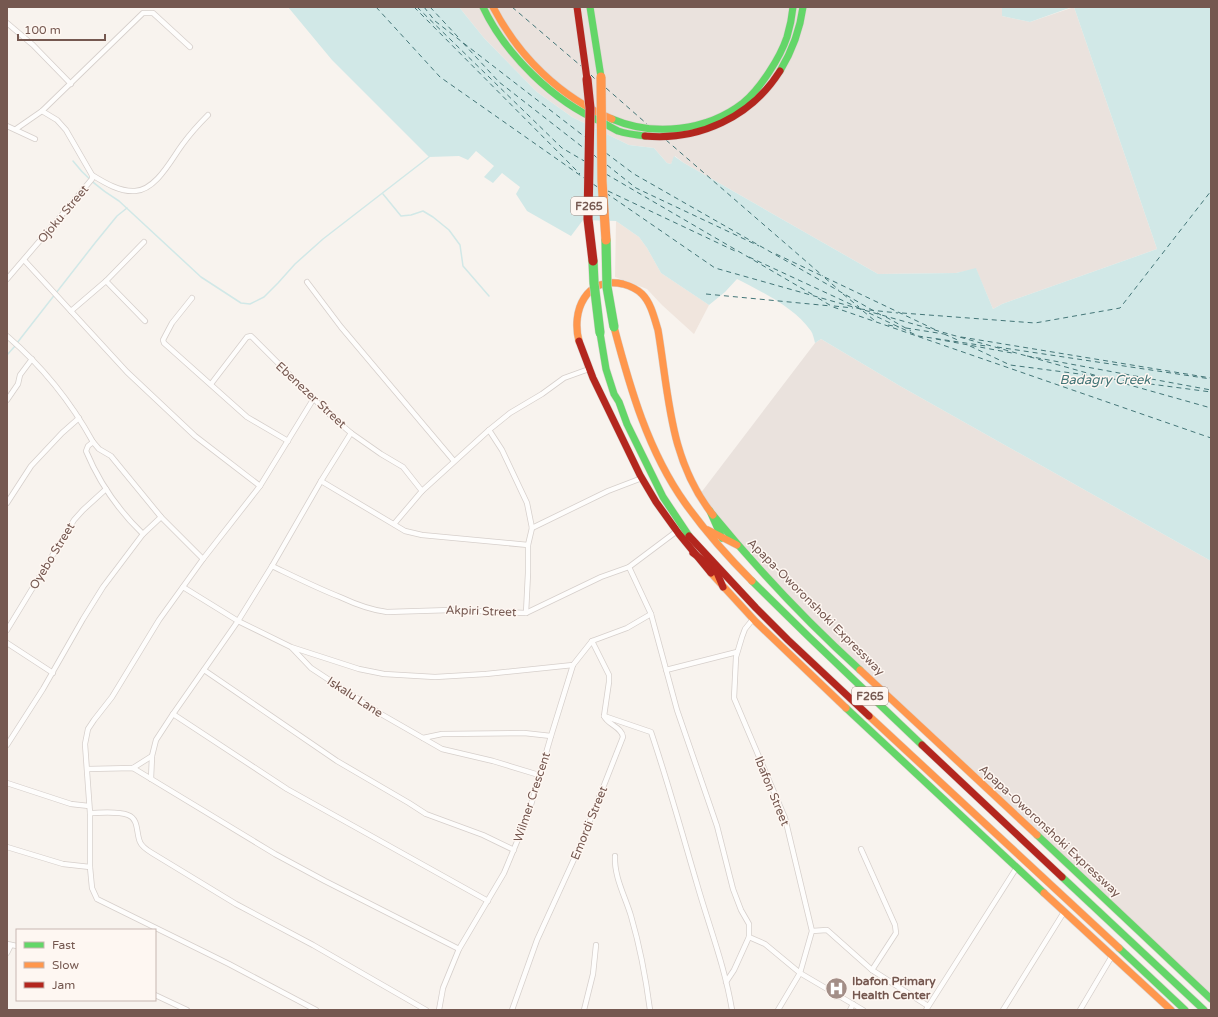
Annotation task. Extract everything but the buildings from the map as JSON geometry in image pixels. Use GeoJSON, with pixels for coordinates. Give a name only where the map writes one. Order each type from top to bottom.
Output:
{"type":"FeatureCollection","features":[{"type":"Feature","properties":{"kind":"main road"},"geometry":{"type":"LineString","coordinates":[[483,7],[506,43],[527,69],[554,94],[580,112],[622,132],[645,136],[669,137],[693,134],[718,127],[738,116],[752,104],[766,90],[787,59],[798,34],[802,21],[803,7]]}},
{"type":"Feature","properties":{"kind":"main road"},"geometry":{"type":"LineString","coordinates":[[493,7],[518,47],[537,68],[561,90],[579,103],[613,120],[641,128],[663,129],[686,127],[704,122],[734,109],[744,102],[765,78],[778,57],[789,32],[793,7]]}},
{"type":"Feature","properties":{"kind":"main road","name":"Apapa-Oworonshoki Expressway"},"geometry":{"type":"LineString","coordinates":[[577,7],[588,79],[590,108],[588,219],[593,254],[594,283],[606,369],[614,394],[620,402],[627,424],[637,446],[663,497],[697,551]]}},
{"type":"Feature","properties":{"kind":"main road","name":"Apapa-Oworonshoki Expressway"},"geometry":{"type":"LineString","coordinates":[[590,7],[601,77],[602,180],[607,286],[614,327],[626,374],[646,432],[683,501],[696,519],[728,556],[803,632],[1204,1010]]}},
{"type":"Feature","properties":{"kind":"main road","name":"Apapa-Oworonshoki Expressway"},"geometry":{"type":"LineString","coordinates":[[1185,1010],[727,584],[677,531],[654,501],[589,369],[578,342],[576,329],[577,309],[582,299],[592,289],[598,285],[617,283],[627,284],[635,288],[645,297],[653,310],[660,342],[666,394],[674,431],[684,465],[696,491],[737,545],[765,577],[857,667],[1054,850],[1211,999]]}},
{"type":"Feature","properties":{"kind":"main road"},"geometry":{"type":"LineString","coordinates":[[710,511],[722,537],[728,556]]}},
{"type":"Feature","properties":{"kind":"main road"},"geometry":{"type":"LineString","coordinates":[[696,519],[708,530],[737,545]]}},
{"type":"Feature","properties":{"kind":"main road"},"geometry":{"type":"LineString","coordinates":[[697,551],[716,569],[727,584]]}},
{"type":"Feature","properties":{"kind":"main road","name":"Apapa-Oworonshoki Expressway"},"geometry":{"type":"LineString","coordinates":[[727,584],[753,619],[823,687],[1171,1010]]}},
{"type":"Feature","properties":{"kind":"street"},"geometry":{"type":"LineString","coordinates":[[16,130],[42,111],[143,13],[153,13],[190,47]]}},
{"type":"Feature","properties":{"kind":"street"},"geometry":{"type":"LineString","coordinates":[[7,23],[33,45],[71,84]]}},
{"type":"Feature","properties":{"kind":"street","name":"Ojoku Street"},"geometry":{"type":"LineString","coordinates":[[7,279],[88,184],[92,177],[66,130],[57,120],[42,111]]}},
{"type":"Feature","properties":{"kind":"street"},"geometry":{"type":"LineString","coordinates":[[92,177],[120,189],[135,191],[147,188],[157,179],[182,145],[208,115]]}},
{"type":"Feature","properties":{"kind":"street"},"geometry":{"type":"LineString","coordinates":[[7,126],[35,139]]}},
{"type":"Feature","properties":{"kind":"street"},"geometry":{"type":"LineString","coordinates":[[71,311],[106,281],[144,242]]}},
{"type":"Feature","properties":{"kind":"street"},"geometry":{"type":"LineString","coordinates":[[24,260],[127,372],[195,436],[260,486]]}},
{"type":"Feature","properties":{"kind":"street"},"geometry":{"type":"LineString","coordinates":[[106,281],[145,321]]}},
{"type":"Feature","properties":{"kind":"street"},"geometry":{"type":"LineString","coordinates":[[307,282],[341,327],[454,461]]}},
{"type":"Feature","properties":{"kind":"street"},"geometry":{"type":"LineString","coordinates":[[192,298],[172,323],[163,340],[164,343],[212,384],[246,417],[288,441]]}},
{"type":"Feature","properties":{"kind":"street"},"geometry":{"type":"LineString","coordinates":[[8,336],[32,360],[65,398],[99,449],[111,456],[161,517],[202,559]]}},
{"type":"Feature","properties":{"kind":"street","name":"Ebenezer Street"},"geometry":{"type":"LineString","coordinates":[[212,384],[247,337],[251,336],[330,415],[351,433],[402,467],[422,491]]}},
{"type":"Feature","properties":{"kind":"street"},"geometry":{"type":"LineString","coordinates":[[7,400],[18,384],[20,375],[32,360]]}},
{"type":"Feature","properties":{"kind":"street"},"geometry":{"type":"LineString","coordinates":[[394,524],[422,491],[454,461],[510,413],[542,394],[564,378],[589,369]]}},
{"type":"Feature","properties":{"kind":"street"},"geometry":{"type":"LineString","coordinates":[[314,398],[260,486],[202,559],[159,620],[112,697],[88,729],[85,744],[90,806],[90,867],[92,888],[97,899],[102,903],[229,964],[316,1010]]}},
{"type":"Feature","properties":{"kind":"street"},"geometry":{"type":"LineString","coordinates":[[7,503],[31,466],[78,418]]}},
{"type":"Feature","properties":{"kind":"street"},"geometry":{"type":"LineString","coordinates":[[489,430],[502,450],[527,503],[532,528],[528,545],[526,613]]}},
{"type":"Feature","properties":{"kind":"street"},"geometry":{"type":"LineString","coordinates":[[151,779],[152,756],[156,740],[172,714],[238,621],[351,433]]}},
{"type":"Feature","properties":{"kind":"street"},"geometry":{"type":"LineString","coordinates":[[93,442],[88,446],[86,451],[92,465],[106,489],[129,520],[143,534]]}},
{"type":"Feature","properties":{"kind":"street"},"geometry":{"type":"LineString","coordinates":[[532,528],[608,491],[642,478]]}},
{"type":"Feature","properties":{"kind":"street"},"geometry":{"type":"LineString","coordinates":[[321,481],[405,531],[422,535],[528,545]]}},
{"type":"Feature","properties":{"kind":"street","name":"Oyebo Street"},"geometry":{"type":"LineString","coordinates":[[7,630],[74,520],[82,510],[106,489]]}},
{"type":"Feature","properties":{"kind":"street"},"geometry":{"type":"LineString","coordinates":[[7,745],[103,588],[143,534],[161,517]]}},
{"type":"Feature","properties":{"kind":"street","name":"Akpiri Street"},"geometry":{"type":"LineString","coordinates":[[272,566],[305,583],[377,611],[451,610],[526,613],[601,577],[629,567],[677,531]]}},
{"type":"Feature","properties":{"kind":"street"},"geometry":{"type":"LineString","coordinates":[[629,567],[651,614],[677,710],[717,826],[733,889],[741,910],[749,924],[749,937],[734,970],[726,982]]}},
{"type":"Feature","properties":{"kind":"street"},"geometry":{"type":"LineString","coordinates":[[183,587],[238,621],[292,647],[358,669],[384,674],[435,677],[486,674],[573,665],[592,640],[627,628],[651,614]]}},
{"type":"Feature","properties":{"kind":"street","name":"Ibafon Street"},"geometry":{"type":"LineString","coordinates":[[753,619],[745,629],[737,652],[734,698],[785,818],[812,931],[800,973],[778,1010]]}},
{"type":"Feature","properties":{"kind":"street"},"geometry":{"type":"LineString","coordinates":[[592,640],[609,675],[604,716],[651,732],[664,770],[688,857],[710,923],[732,1010]]}},
{"type":"Feature","properties":{"kind":"street"},"geometry":{"type":"LineString","coordinates":[[7,643],[53,672]]}},
{"type":"Feature","properties":{"kind":"street","name":"Iskalu Lane"},"geometry":{"type":"LineString","coordinates":[[292,647],[311,668],[381,714],[446,751],[493,761],[539,775]]}},
{"type":"Feature","properties":{"kind":"street"},"geometry":{"type":"LineString","coordinates":[[666,670],[737,652]]}},
{"type":"Feature","properties":{"kind":"street","name":"Wilmer Crescent"},"geometry":{"type":"LineString","coordinates":[[439,1010],[443,988],[459,949],[504,874],[528,815],[573,665]]}},
{"type":"Feature","properties":{"kind":"street"},"geometry":{"type":"LineString","coordinates":[[204,670],[337,761],[426,814],[483,835],[514,850]]}},
{"type":"Feature","properties":{"kind":"street"},"geometry":{"type":"LineString","coordinates":[[172,714],[287,789],[488,901]]}},
{"type":"Feature","properties":{"kind":"street","name":"Emordi Street"},"geometry":{"type":"LineString","coordinates":[[512,1010],[537,940],[580,846],[623,737],[621,731],[604,716]]}},
{"type":"Feature","properties":{"kind":"street"},"geometry":{"type":"LineString","coordinates":[[423,738],[442,734],[524,733],[551,736]]}},
{"type":"Feature","properties":{"kind":"street"},"geometry":{"type":"LineString","coordinates":[[133,768],[152,756]]}},
{"type":"Feature","properties":{"kind":"street"},"geometry":{"type":"LineString","coordinates":[[88,768],[133,768],[275,854],[318,878],[459,949]]}},
{"type":"Feature","properties":{"kind":"street"},"geometry":{"type":"LineString","coordinates":[[7,783],[71,804],[90,806]]}},
{"type":"Feature","properties":{"kind":"street"},"geometry":{"type":"LineString","coordinates":[[90,813],[126,814],[132,816],[135,821],[140,842],[143,847],[152,853],[236,904],[313,945],[426,1010]]}},
{"type":"Feature","properties":{"kind":"street"},"geometry":{"type":"LineString","coordinates":[[7,847],[63,864],[90,867]]}},
{"type":"Feature","properties":{"kind":"street"},"geometry":{"type":"LineString","coordinates":[[861,849],[895,925],[896,933],[872,970]]}},
{"type":"Feature","properties":{"kind":"street"},"geometry":{"type":"LineString","coordinates":[[615,856],[617,875],[631,916],[642,961],[650,1010]]}},
{"type":"Feature","properties":{"kind":"street"},"geometry":{"type":"LineString","coordinates":[[812,931],[827,930],[872,970],[927,1008],[1017,867]]}},
{"type":"Feature","properties":{"kind":"street"},"geometry":{"type":"LineString","coordinates":[[1003,1010],[1064,912]]}},
{"type":"Feature","properties":{"kind":"street"},"geometry":{"type":"LineString","coordinates":[[749,937],[765,944],[800,973],[863,1010]]}},
{"type":"Feature","properties":{"kind":"street"},"geometry":{"type":"LineString","coordinates":[[7,953],[9,944]]}},
{"type":"Feature","properties":{"kind":"street"},"geometry":{"type":"LineString","coordinates":[[584,1010],[593,974],[596,945]]}},
{"type":"Feature","properties":{"kind":"street"},"geometry":{"type":"LineString","coordinates":[[1080,1010],[1112,956]]}},
{"type":"Feature","properties":{"kind":"street"},"geometry":{"type":"LineString","coordinates":[[156,995],[187,1010]]}},
{"type":"Feature","properties":{"kind":"street"},"geometry":{"type":"LineString","coordinates":[[850,1010],[853,1004]]}},
{"type":"Feature","properties":{"kind":"shaded area"},"geometry":{"type":"Polygon","coordinates":[[[459,7],[1002,7],[1002,16],[1030,22],[1074,7],[1157,249],[1002,304],[993,309],[976,269],[956,273],[878,274],[684,163],[675,156],[671,164],[667,163],[654,148],[629,145],[572,117],[537,92],[484,38],[459,7]]]}},
{"type":"Feature","properties":{"kind":"shaded area"},"geometry":{"type":"Polygon","coordinates":[[[616,221],[639,237],[661,273],[709,305],[694,334],[647,289],[615,277],[616,221]]]}},
{"type":"Feature","properties":{"kind":"shaded area"},"geometry":{"type":"Polygon","coordinates":[[[821,339],[900,386],[1211,561],[1211,1002],[880,690],[752,563],[700,494],[815,343],[821,339]]]}},
{"type":"Feature","properties":{"kind":"water","name":"Badagry Creek"},"geometry":{"type":"Polygon","coordinates":[[[288,7],[459,7],[484,38],[537,92],[572,117],[629,145],[654,148],[667,163],[671,164],[674,156],[878,274],[956,273],[976,268],[993,309],[1002,304],[1157,249],[1074,7],[1211,7],[1211,561],[900,386],[821,339],[815,343],[811,331],[804,322],[787,307],[747,284],[737,279],[725,292],[709,305],[661,273],[639,237],[616,221],[583,220],[571,236],[527,211],[516,194],[520,187],[502,173],[493,183],[484,177],[494,166],[476,151],[468,160],[459,156],[429,157],[332,60],[288,7]]]}},
{"type":"Feature","properties":{"kind":"water"},"geometry":{"type":"Polygon","coordinates":[[[1002,7],[1072,7],[1030,22],[1002,16],[1002,7]]]}},
{"type":"Feature","properties":{"kind":"waterway"},"geometry":{"type":"LineString","coordinates":[[73,161],[88,178],[119,201],[201,277],[241,303],[250,304],[264,297],[295,264],[323,239],[429,157]]}},
{"type":"Feature","properties":{"kind":"waterway"},"geometry":{"type":"LineString","coordinates":[[383,194],[401,216],[411,215],[423,211],[449,230],[460,245],[463,266],[489,296]]}},
{"type":"Feature","properties":{"kind":"waterway"},"geometry":{"type":"LineString","coordinates":[[17,343],[95,243],[117,216],[127,208]]}},
{"type":"Feature","properties":{"kind":"waterway"},"geometry":{"type":"LineString","coordinates":[[7,355],[15,346]]}},
{"type":"Feature","properties":{"kind":"ferry route"},"geometry":{"type":"LineString","coordinates":[[376,7],[440,77],[584,178]]}},
{"type":"Feature","properties":{"kind":"ferry route"},"geometry":{"type":"LineString","coordinates":[[414,7],[580,174]]}},
{"type":"Feature","properties":{"kind":"ferry route"},"geometry":{"type":"LineString","coordinates":[[417,7],[562,148],[586,162]]}},
{"type":"Feature","properties":{"kind":"ferry route"},"geometry":{"type":"LineString","coordinates":[[424,7],[435,21],[585,137]]}},
{"type":"Feature","properties":{"kind":"ferry route"},"geometry":{"type":"LineString","coordinates":[[430,7],[458,37]]}},
{"type":"Feature","properties":{"kind":"ferry route"},"geometry":{"type":"LineString","coordinates":[[512,7],[581,66]]}},
{"type":"Feature","properties":{"kind":"ferry route"},"geometry":{"type":"LineString","coordinates":[[463,43],[499,82],[585,149]]}},
{"type":"Feature","properties":{"kind":"ferry route"},"geometry":{"type":"LineString","coordinates":[[591,75],[597,81]]}},
{"type":"Feature","properties":{"kind":"ferry route"},"geometry":{"type":"LineString","coordinates":[[606,88],[647,124]]}},
{"type":"Feature","properties":{"kind":"ferry route"},"geometry":{"type":"LineString","coordinates":[[666,140],[823,276]]}},
{"type":"Feature","properties":{"kind":"ferry route"},"geometry":{"type":"LineString","coordinates":[[606,153],[634,174],[881,315]]}},
{"type":"Feature","properties":{"kind":"ferry route"},"geometry":{"type":"LineString","coordinates":[[593,154],[598,159]]}},
{"type":"Feature","properties":{"kind":"ferry route"},"geometry":{"type":"LineString","coordinates":[[607,165],[636,188],[759,246]]}},
{"type":"Feature","properties":{"kind":"ferry route"},"geometry":{"type":"LineString","coordinates":[[606,174],[815,296]]}},
{"type":"Feature","properties":{"kind":"ferry route"},"geometry":{"type":"LineString","coordinates":[[593,184],[599,188]]}},
{"type":"Feature","properties":{"kind":"ferry route"},"geometry":{"type":"LineString","coordinates":[[608,191],[735,251]]}},
{"type":"Feature","properties":{"kind":"ferry route"},"geometry":{"type":"LineString","coordinates":[[902,313],[1035,323],[1120,308],[1211,191]]}},
{"type":"Feature","properties":{"kind":"ferry route"},"geometry":{"type":"LineString","coordinates":[[606,193],[715,268],[1211,408]]}},
{"type":"Feature","properties":{"kind":"ferry route"},"geometry":{"type":"LineString","coordinates":[[776,254],[938,331]]}},
{"type":"Feature","properties":{"kind":"ferry route"},"geometry":{"type":"LineString","coordinates":[[749,257],[861,309]]}},
{"type":"Feature","properties":{"kind":"ferry route"},"geometry":{"type":"LineString","coordinates":[[825,278],[839,290]]}},
{"type":"Feature","properties":{"kind":"ferry route"},"geometry":{"type":"LineString","coordinates":[[706,294],[831,306]]}},
{"type":"Feature","properties":{"kind":"ferry route"},"geometry":{"type":"LineString","coordinates":[[843,294],[859,307]]}},
{"type":"Feature","properties":{"kind":"ferry route"},"geometry":{"type":"LineString","coordinates":[[818,298],[833,307],[1211,438]]}},
{"type":"Feature","properties":{"kind":"ferry route"},"geometry":{"type":"LineString","coordinates":[[834,306],[853,308]]}},
{"type":"Feature","properties":{"kind":"ferry route"},"geometry":{"type":"LineString","coordinates":[[860,309],[898,313]]}},
{"type":"Feature","properties":{"kind":"ferry route"},"geometry":{"type":"LineString","coordinates":[[863,311],[874,320]]}},
{"type":"Feature","properties":{"kind":"ferry route"},"geometry":{"type":"LineString","coordinates":[[869,313],[918,336],[986,346]]}},
{"type":"Feature","properties":{"kind":"ferry route"},"geometry":{"type":"LineString","coordinates":[[886,317],[911,331]]}},
{"type":"Feature","properties":{"kind":"ferry route"},"geometry":{"type":"LineString","coordinates":[[888,325],[899,327]]}},
{"type":"Feature","properties":{"kind":"ferry route"},"geometry":{"type":"LineString","coordinates":[[906,328],[944,334]]}},
{"type":"Feature","properties":{"kind":"ferry route"},"geometry":{"type":"LineString","coordinates":[[944,334],[960,341]]}},
{"type":"Feature","properties":{"kind":"ferry route"},"geometry":{"type":"LineString","coordinates":[[961,337],[1211,378]]}},
{"type":"Feature","properties":{"kind":"ferry route"},"geometry":{"type":"LineString","coordinates":[[936,339],[1012,353]]}},
{"type":"Feature","properties":{"kind":"ferry route"},"geometry":{"type":"LineString","coordinates":[[970,346],[1010,365],[1095,376]]}},
{"type":"Feature","properties":{"kind":"ferry route"},"geometry":{"type":"LineString","coordinates":[[997,347],[1211,379]]}},
{"type":"Feature","properties":{"kind":"ferry route"},"geometry":{"type":"LineString","coordinates":[[1027,356],[1211,390]]}},
{"type":"Feature","properties":{"kind":"ferry route"},"geometry":{"type":"LineString","coordinates":[[1105,378],[1211,392]]}},
{"type":"Feature","properties":{"kind":"traffic: fast"},"geometry":{"type":"LineString","coordinates":[[483,7],[492,25],[504,42],[533,75],[549,89],[584,113],[618,131],[645,136]]}},
{"type":"Feature","properties":{"kind":"traffic: fast"},"geometry":{"type":"LineString","coordinates":[[590,7],[601,77]]}},
{"type":"Feature","properties":{"kind":"traffic: fast"},"geometry":{"type":"LineString","coordinates":[[612,119],[628,125],[645,128],[680,128],[713,120],[729,112],[743,103],[763,82],[784,45],[791,22],[793,7]]}},
{"type":"Feature","properties":{"kind":"traffic: fast"},"geometry":{"type":"LineString","coordinates":[[780,71],[795,40],[803,7]]}},
{"type":"Feature","properties":{"kind":"traffic: fast"},"geometry":{"type":"LineString","coordinates":[[606,240],[607,287],[614,327]]}},
{"type":"Feature","properties":{"kind":"traffic: fast"},"geometry":{"type":"LineString","coordinates":[[593,261],[600,333]]}},
{"type":"Feature","properties":{"kind":"traffic: fast"},"geometry":{"type":"LineString","coordinates":[[600,333],[606,369],[614,394],[619,402],[627,424],[663,497],[689,536]]}},
{"type":"Feature","properties":{"kind":"traffic: fast"},"geometry":{"type":"LineString","coordinates":[[710,511],[722,538]]}},
{"type":"Feature","properties":{"kind":"traffic: fast"},"geometry":{"type":"LineString","coordinates":[[713,515],[784,595],[860,670]]}},
{"type":"Feature","properties":{"kind":"traffic: fast"},"geometry":{"type":"LineString","coordinates":[[752,581],[922,745]]}},
{"type":"Feature","properties":{"kind":"traffic: fast"},"geometry":{"type":"LineString","coordinates":[[846,708],[1044,893]]}},
{"type":"Feature","properties":{"kind":"traffic: fast"},"geometry":{"type":"LineString","coordinates":[[1037,835],[1211,999]]}},
{"type":"Feature","properties":{"kind":"traffic: fast"},"geometry":{"type":"LineString","coordinates":[[1062,877],[1204,1010]]}},
{"type":"Feature","properties":{"kind":"traffic: fast"},"geometry":{"type":"LineString","coordinates":[[1119,948],[1185,1010]]}},
{"type":"Feature","properties":{"kind":"traffic: slow"},"geometry":{"type":"LineString","coordinates":[[493,7],[515,42],[528,59],[543,74],[575,99],[612,119]]}},
{"type":"Feature","properties":{"kind":"traffic: slow"},"geometry":{"type":"LineString","coordinates":[[601,77],[602,181],[606,240]]}},
{"type":"Feature","properties":{"kind":"traffic: slow"},"geometry":{"type":"LineString","coordinates":[[579,341],[577,318],[580,308],[584,298],[599,285],[610,283],[631,286],[640,292],[645,298],[652,310],[658,330],[673,426],[679,449],[687,472],[698,494],[713,515]]}},
{"type":"Feature","properties":{"kind":"traffic: slow"},"geometry":{"type":"LineString","coordinates":[[614,327],[634,396],[650,441],[672,483],[685,503],[717,544],[752,581]]}},
{"type":"Feature","properties":{"kind":"traffic: slow"},"geometry":{"type":"LineString","coordinates":[[708,530],[737,545]]}},
{"type":"Feature","properties":{"kind":"traffic: slow"},"geometry":{"type":"LineString","coordinates":[[711,573],[756,622],[846,708]]}},
{"type":"Feature","properties":{"kind":"traffic: slow"},"geometry":{"type":"LineString","coordinates":[[860,670],[1037,835]]}},
{"type":"Feature","properties":{"kind":"traffic: slow"},"geometry":{"type":"LineString","coordinates":[[869,716],[1119,948]]}},
{"type":"Feature","properties":{"kind":"traffic: slow"},"geometry":{"type":"LineString","coordinates":[[1044,893],[1171,1010]]}},
{"type":"Feature","properties":{"kind":"traffic: jam"},"geometry":{"type":"LineString","coordinates":[[577,7],[587,79]]}},
{"type":"Feature","properties":{"kind":"traffic: jam"},"geometry":{"type":"LineString","coordinates":[[645,136],[665,137],[685,134],[704,130],[722,123],[739,113],[754,101],[768,87],[780,71]]}},
{"type":"Feature","properties":{"kind":"traffic: jam"},"geometry":{"type":"LineString","coordinates":[[587,79],[590,108],[588,219],[593,261]]}},
{"type":"Feature","properties":{"kind":"traffic: jam"},"geometry":{"type":"LineString","coordinates":[[579,341],[593,378],[640,475],[656,502],[679,534],[711,573]]}},
{"type":"Feature","properties":{"kind":"traffic: jam"},"geometry":{"type":"LineString","coordinates":[[689,536],[756,608],[869,716]]}},
{"type":"Feature","properties":{"kind":"traffic: jam"},"geometry":{"type":"LineString","coordinates":[[693,553],[711,566]]}},
{"type":"Feature","properties":{"kind":"traffic: jam"},"geometry":{"type":"LineString","coordinates":[[715,568],[723,587]]}},
{"type":"Feature","properties":{"kind":"traffic: jam"},"geometry":{"type":"LineString","coordinates":[[922,745],[1062,877]]}},
{"type":"Feature","properties":{"kind":"place","name":"Ibafon Primary Health Center"},"geometry":{"type":"Point","coordinates":[837,988]}}]}
